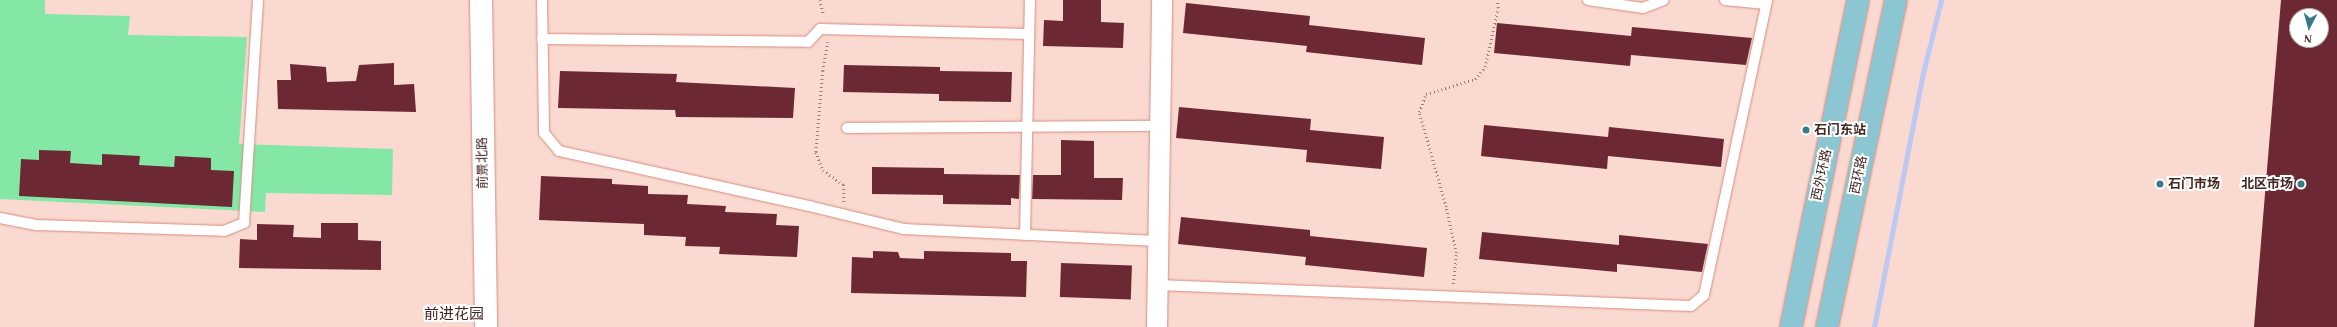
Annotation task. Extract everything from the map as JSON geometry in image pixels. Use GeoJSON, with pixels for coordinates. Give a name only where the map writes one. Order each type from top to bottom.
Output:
{"type":"FeatureCollection","features":[{"type":"Feature","properties":{"kind":"main road","name":"西外环路"},"geometry":{"type":"LineString","coordinates":[[1792,327],[1858,0]]}},
{"type":"Feature","properties":{"kind":"main road","name":"西环路"},"geometry":{"type":"LineString","coordinates":[[1827,327],[1896,0]]}},
{"type":"Feature","properties":{"kind":"street","name":"前景北路"},"geometry":{"type":"LineString","coordinates":[[481,0],[486,327]]}},
{"type":"Feature","properties":{"kind":"street"},"geometry":{"type":"LineString","coordinates":[[1157,327],[1162,0]]}},
{"type":"Feature","properties":{"kind":"lane"},"geometry":{"type":"LineString","coordinates":[[0,218],[37,225],[224,231],[244,223],[258,0]]}},
{"type":"Feature","properties":{"kind":"lane"},"geometry":{"type":"LineString","coordinates":[[542,0],[544,133],[559,151],[844,214],[902,229],[1158,241]]}},
{"type":"Feature","properties":{"kind":"lane"},"geometry":{"type":"LineString","coordinates":[[1024,235],[1030,0]]}},
{"type":"Feature","properties":{"kind":"lane"},"geometry":{"type":"LineString","coordinates":[[1588,0],[1643,8],[1664,0]]}},
{"type":"Feature","properties":{"kind":"lane"},"geometry":{"type":"LineString","coordinates":[[1158,285],[1691,306],[1704,295],[1767,2],[1725,0]]}},
{"type":"Feature","properties":{"kind":"lane"},"geometry":{"type":"LineString","coordinates":[[542,39],[808,42],[820,29],[1029,34]]}},
{"type":"Feature","properties":{"kind":"lane"},"geometry":{"type":"LineString","coordinates":[[846,128],[1160,126]]}},
{"type":"Feature","properties":{"kind":"path"},"geometry":{"type":"LineString","coordinates":[[820,0],[829,37],[823,71],[816,152],[823,170],[844,185],[844,214]]}},
{"type":"Feature","properties":{"kind":"path"},"geometry":{"type":"LineString","coordinates":[[1451,296],[1456,253],[1446,208],[1419,112],[1426,94],[1475,79],[1485,67],[1498,8],[1497,0]]}},
{"type":"Feature","properties":{"kind":"green space"},"geometry":{"type":"Polygon","coordinates":[[[0,0],[45,0],[45,14],[130,16],[128,35],[247,37],[239,144],[393,149],[392,195],[266,193],[265,212],[0,199],[0,0]]]}},
{"type":"Feature","properties":{"kind":"building"},"geometry":{"type":"Polygon","coordinates":[[[1063,0],[1101,0],[1101,22],[1124,23],[1123,48],[1043,46],[1044,20],[1063,21],[1063,0]]]}},
{"type":"Feature","properties":{"kind":"building","name":"北区市场"},"geometry":{"type":"Polygon","coordinates":[[[2281,0],[2337,0],[2337,327],[2254,327],[2281,0]]]}},
{"type":"Feature","properties":{"kind":"building"},"geometry":{"type":"Polygon","coordinates":[[[1186,3],[1310,16],[1309,25],[1425,38],[1422,65],[1306,52],[1307,46],[1183,33],[1186,3]]]}},
{"type":"Feature","properties":{"kind":"building"},"geometry":{"type":"Polygon","coordinates":[[[1497,23],[1631,36],[1632,27],[1752,38],[1746,65],[1631,55],[1630,66],[1494,53],[1497,23]]]}},
{"type":"Feature","properties":{"kind":"building"},"geometry":{"type":"Polygon","coordinates":[[[394,63],[394,85],[414,84],[416,112],[278,109],[277,80],[291,80],[290,64],[326,67],[327,82],[356,81],[359,65],[394,63]]]}},
{"type":"Feature","properties":{"kind":"building"},"geometry":{"type":"Polygon","coordinates":[[[844,65],[940,67],[940,71],[1012,72],[1011,102],[939,101],[939,94],[843,92],[844,65]]]}},
{"type":"Feature","properties":{"kind":"building"},"geometry":{"type":"Polygon","coordinates":[[[560,71],[677,74],[676,82],[795,88],[793,118],[676,117],[675,110],[558,108],[560,71]]]}},
{"type":"Feature","properties":{"kind":"building"},"geometry":{"type":"Polygon","coordinates":[[[1179,107],[1311,119],[1310,130],[1384,137],[1381,169],[1306,162],[1307,150],[1176,138],[1179,107]]]}},
{"type":"Feature","properties":{"kind":"building"},"geometry":{"type":"Polygon","coordinates":[[[1484,125],[1608,137],[1609,127],[1724,139],[1721,167],[1608,156],[1607,169],[1481,156],[1484,125]]]}},
{"type":"Feature","properties":{"kind":"building"},"geometry":{"type":"Polygon","coordinates":[[[1061,140],[1094,141],[1094,178],[1123,178],[1122,200],[1032,199],[1033,175],[1061,175],[1061,140]]]}},
{"type":"Feature","properties":{"kind":"building"},"geometry":{"type":"Polygon","coordinates":[[[39,150],[71,151],[70,163],[102,165],[102,154],[140,156],[139,165],[174,167],[175,156],[211,158],[211,170],[234,171],[232,207],[19,196],[21,159],[39,160],[39,150]]]}},
{"type":"Feature","properties":{"kind":"building"},"geometry":{"type":"Polygon","coordinates":[[[872,167],[944,168],[944,174],[1020,175],[1019,199],[1011,198],[1011,205],[943,204],[943,195],[872,194],[872,167]]]}},
{"type":"Feature","properties":{"kind":"building"},"geometry":{"type":"Polygon","coordinates":[[[541,176],[612,179],[612,184],[648,186],[648,194],[688,195],[687,204],[726,206],[725,212],[777,214],[776,225],[799,226],[797,257],[719,254],[720,247],[685,246],[686,237],[644,235],[644,224],[539,220],[541,176]]]}},
{"type":"Feature","properties":{"kind":"building"},"geometry":{"type":"Polygon","coordinates":[[[1181,217],[1310,230],[1310,236],[1427,248],[1424,277],[1305,265],[1306,257],[1178,244],[1181,217]]]}},
{"type":"Feature","properties":{"kind":"building"},"geometry":{"type":"Polygon","coordinates":[[[321,223],[358,223],[358,240],[381,241],[381,270],[239,268],[240,239],[257,240],[257,224],[294,225],[293,237],[321,238],[321,223]]]}},
{"type":"Feature","properties":{"kind":"building"},"geometry":{"type":"Polygon","coordinates":[[[1482,232],[1619,245],[1619,235],[1708,244],[1702,272],[1617,264],[1617,272],[1479,259],[1482,232]]]}},
{"type":"Feature","properties":{"kind":"building"},"geometry":{"type":"Polygon","coordinates":[[[873,251],[898,252],[900,258],[924,259],[924,251],[1011,253],[1011,261],[1027,261],[1026,297],[851,293],[852,257],[873,258],[873,251]]]}},
{"type":"Feature","properties":{"kind":"building"},"geometry":{"type":"Polygon","coordinates":[[[1061,263],[1132,265],[1131,299],[1060,297],[1061,263]]]}},
{"type":"Feature","properties":{"kind":"waterway"},"geometry":{"type":"LineString","coordinates":[[1874,327],[1922,77],[1941,0]]}},
{"type":"Feature","properties":{"kind":"place","name":"石门东站"},"geometry":{"type":"Point","coordinates":[1806,130]}},
{"type":"Feature","properties":{"kind":"place","name":"石门市场"},"geometry":{"type":"Point","coordinates":[2160,184]}},
{"type":"Feature","properties":{"kind":"place","name":"北区市场"},"geometry":{"type":"Point","coordinates":[2301,184]}},
{"type":"Feature","properties":{"kind":"district","name":"前进花园"},"geometry":{"type":"Point","coordinates":[454,315]}}]}
